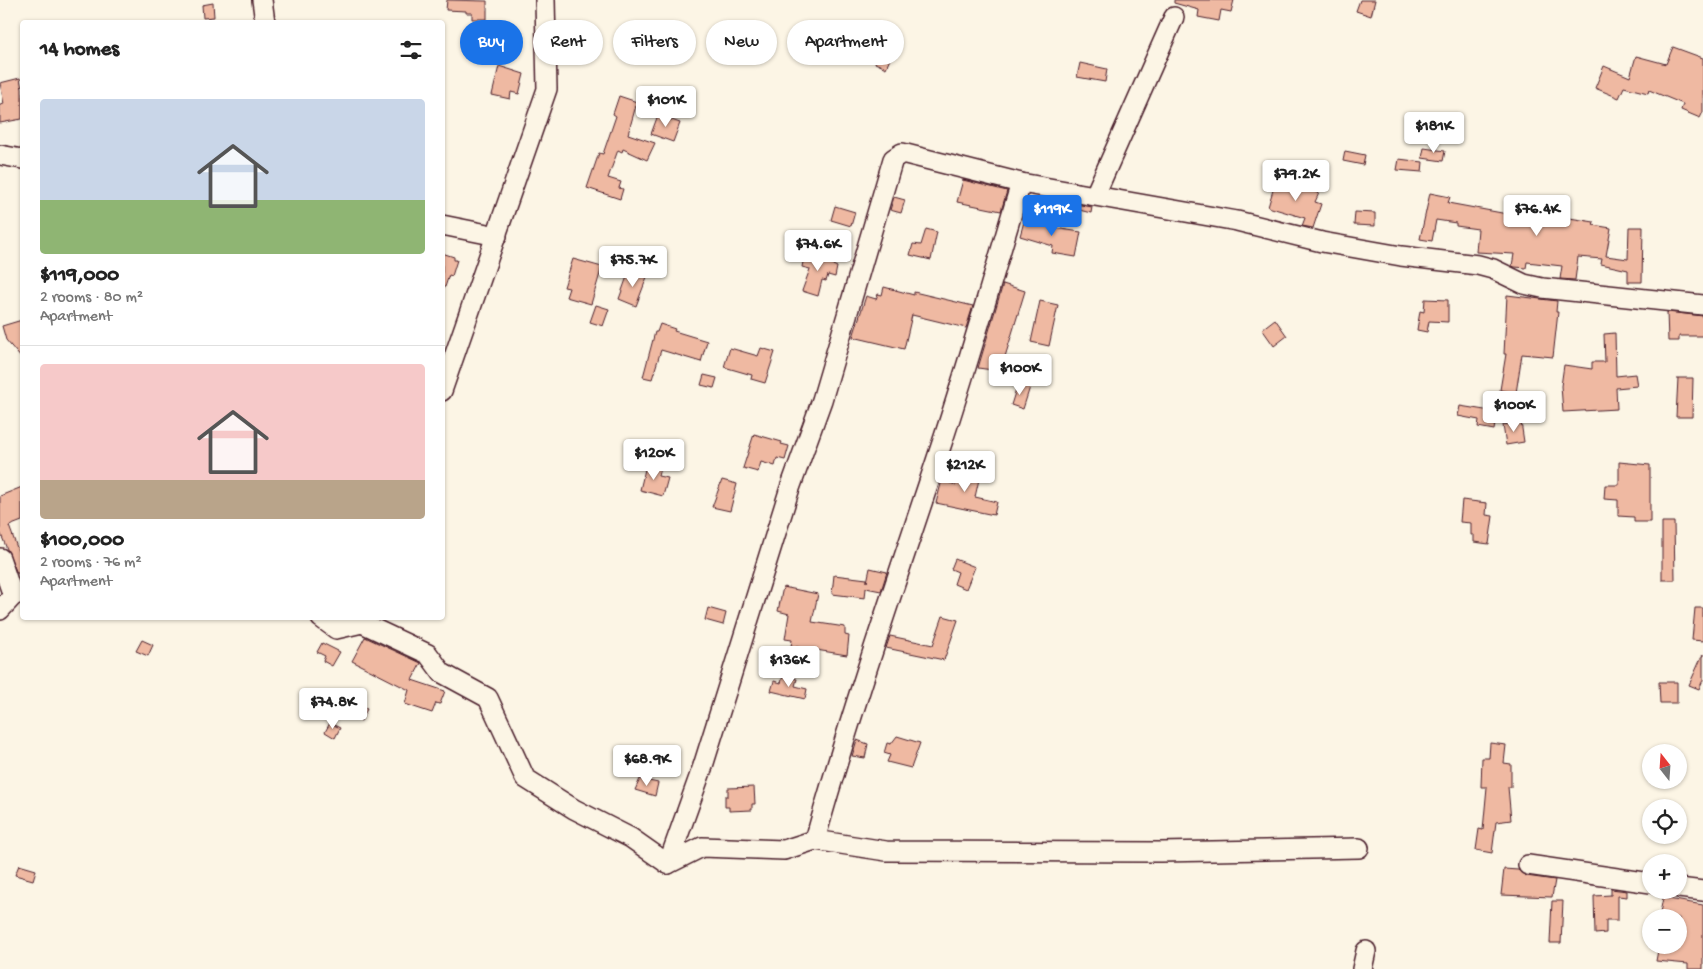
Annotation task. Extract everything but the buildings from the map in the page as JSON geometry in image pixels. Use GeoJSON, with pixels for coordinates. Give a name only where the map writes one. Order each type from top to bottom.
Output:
{"type":"FeatureCollection","features":[{"type":"Feature","properties":{"kind":"street"},"geometry":{"type":"LineString","coordinates":[[262,0],[265,20]]}},
{"type":"Feature","properties":{"kind":"street"},"geometry":{"type":"LineString","coordinates":[[445,383],[547,88],[545,0]]}},
{"type":"Feature","properties":{"kind":"street"},"geometry":{"type":"LineString","coordinates":[[1095,195],[1174,17]]}},
{"type":"Feature","properties":{"kind":"street"},"geometry":{"type":"LineString","coordinates":[[668,864],[703,766],[789,491],[822,400],[893,160],[902,153],[913,154],[1021,183],[1237,221],[1322,242],[1401,256],[1478,265],[1493,269],[1524,284],[1542,288],[1703,305]]}},
{"type":"Feature","properties":{"kind":"street"},"geometry":{"type":"LineString","coordinates":[[0,154],[20,159]]}},
{"type":"Feature","properties":{"kind":"street"},"geometry":{"type":"LineString","coordinates":[[815,840],[844,739],[943,440],[1021,183]]}},
{"type":"Feature","properties":{"kind":"street"},"geometry":{"type":"LineString","coordinates":[[445,226],[497,236]]}},
{"type":"Feature","properties":{"kind":"street"},"geometry":{"type":"LineString","coordinates":[[0,558],[12,599]]}},
{"type":"Feature","properties":{"kind":"street"},"geometry":{"type":"LineString","coordinates":[[324,620],[336,629],[364,620],[428,654],[442,673],[488,698],[525,778],[574,809],[631,838],[668,864]]}},
{"type":"Feature","properties":{"kind":"street"},"geometry":{"type":"LineString","coordinates":[[668,864],[702,847],[784,850],[815,840],[886,850],[1161,852],[1359,848]]}},
{"type":"Feature","properties":{"kind":"street"},"geometry":{"type":"LineString","coordinates":[[1528,865],[1642,882]]}},
{"type":"Feature","properties":{"kind":"street"},"geometry":{"type":"LineString","coordinates":[[1687,889],[1703,891]]}}]}
